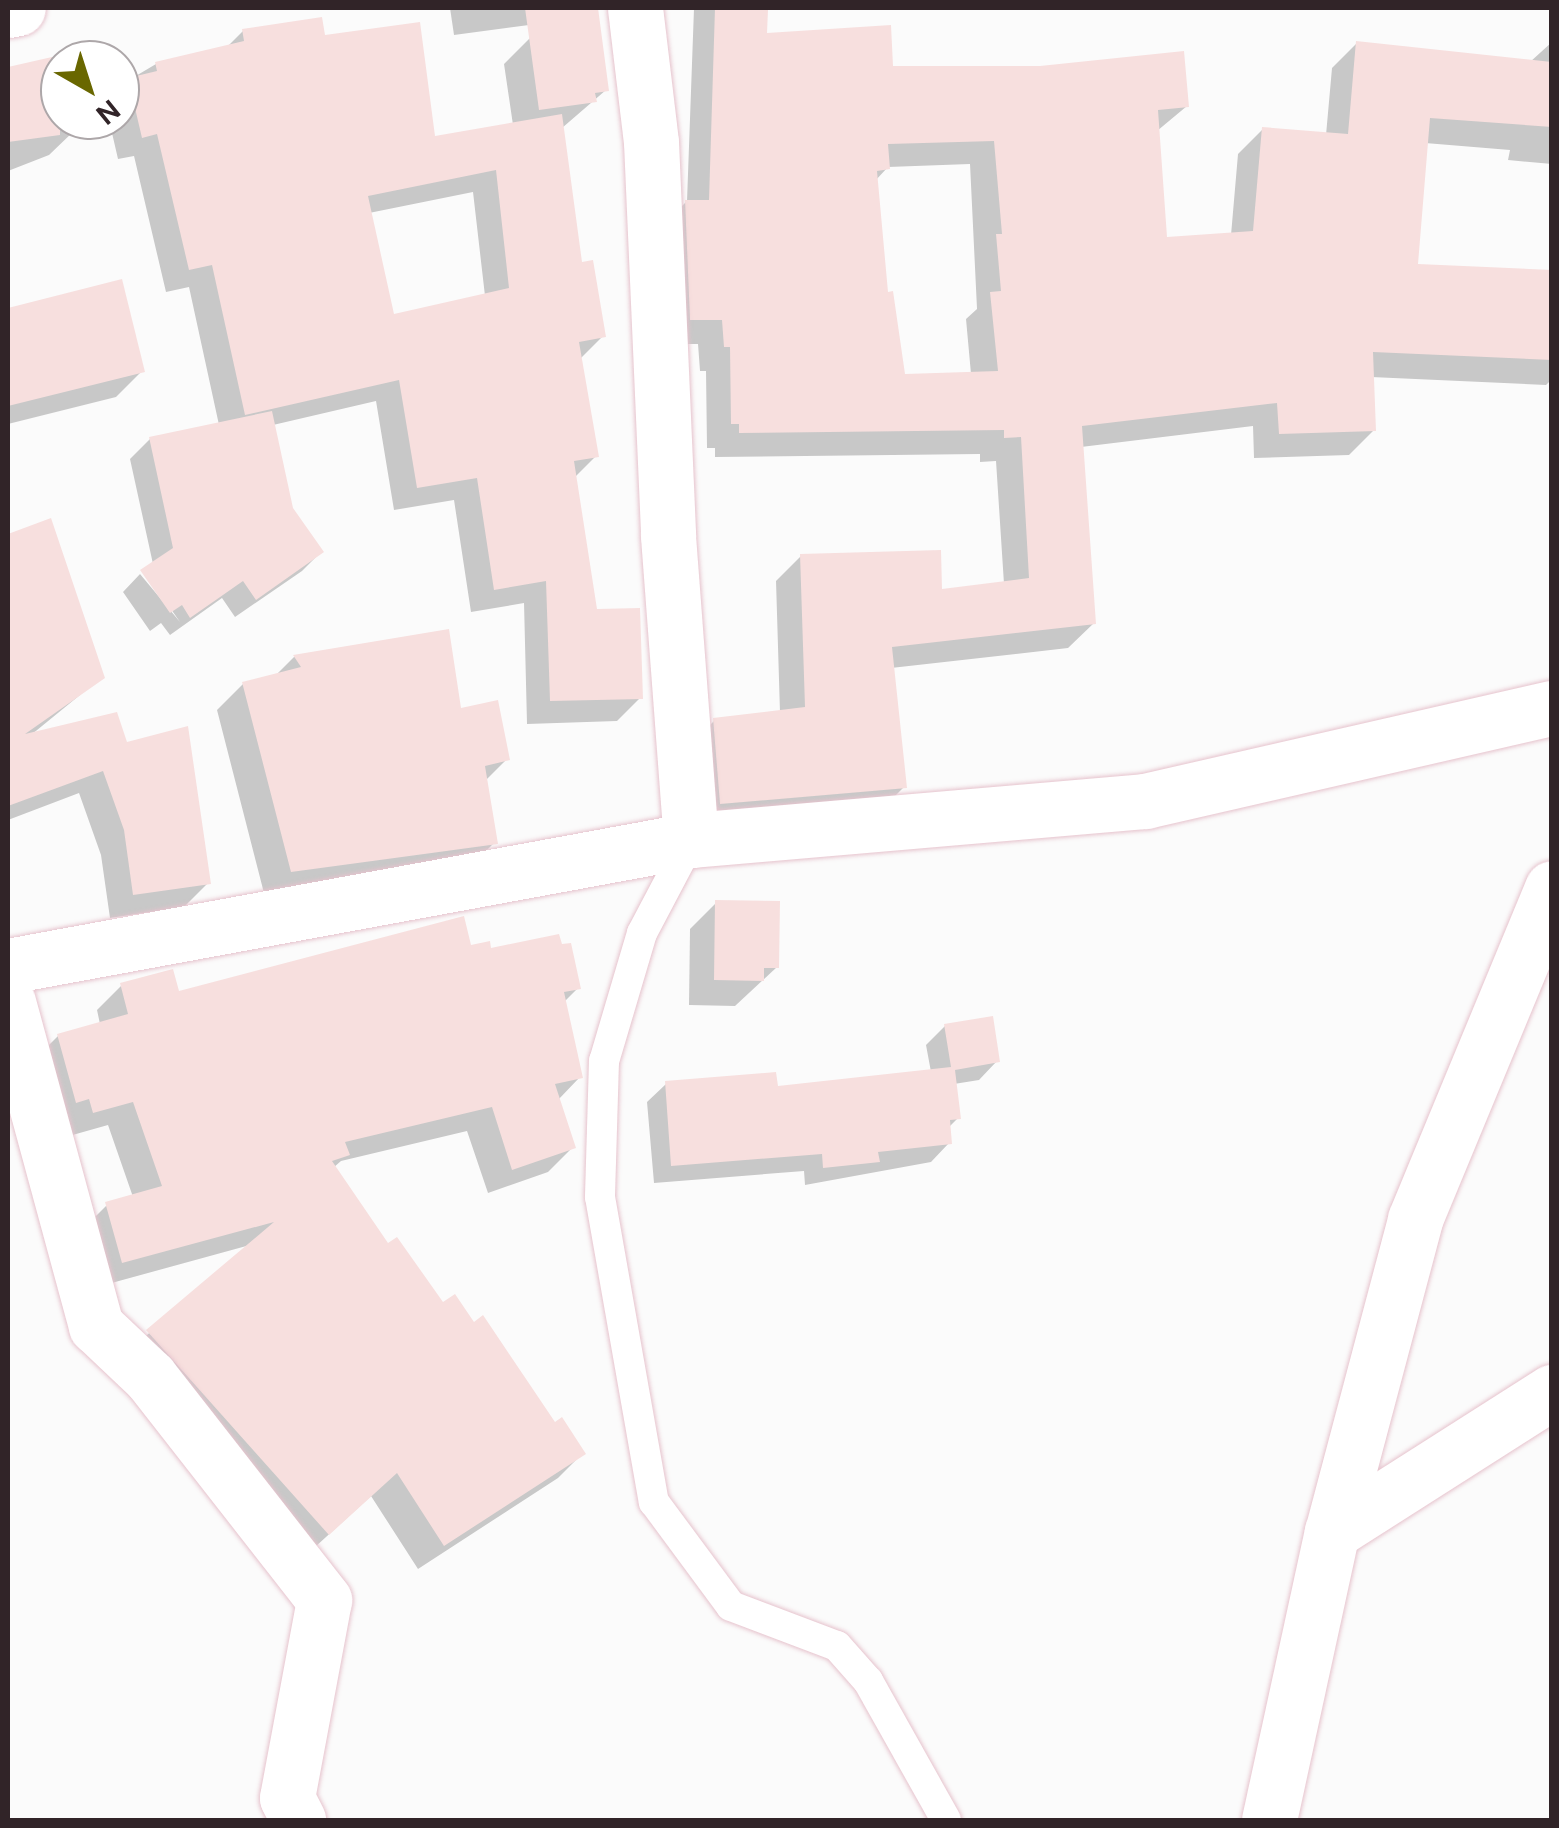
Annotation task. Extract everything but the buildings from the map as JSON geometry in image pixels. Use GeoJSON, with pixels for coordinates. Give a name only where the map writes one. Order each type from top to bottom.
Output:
{"type":"FeatureCollection","features":[{"type":"Feature","properties":{"kind":"street"},"geometry":{"type":"LineString","coordinates":[[8,10],[18,8]]}},
{"type":"Feature","properties":{"kind":"street"},"geometry":{"type":"LineString","coordinates":[[635,8],[651,142],[668,536],[691,840]]}},
{"type":"Feature","properties":{"kind":"street"},"geometry":{"type":"LineString","coordinates":[[8,966],[691,840],[1145,801],[1552,708]]}},
{"type":"Feature","properties":{"kind":"street"},"geometry":{"type":"LineString","coordinates":[[1269,1820],[1332,1532],[1415,1219],[1552,888]]}},
{"type":"Feature","properties":{"kind":"street"},"geometry":{"type":"LineString","coordinates":[[8,1002],[96,1326],[150,1377],[324,1600],[287,1798],[298,1820]]}},
{"type":"Feature","properties":{"kind":"street"},"geometry":{"type":"LineString","coordinates":[[1332,1532],[1552,1392]]}},
{"type":"Feature","properties":{"kind":"lane"},"geometry":{"type":"LineString","coordinates":[[691,840],[642,934],[604,1061],[600,1197],[654,1502],[732,1606],[836,1646],[868,1681],[946,1820]]}}]}
